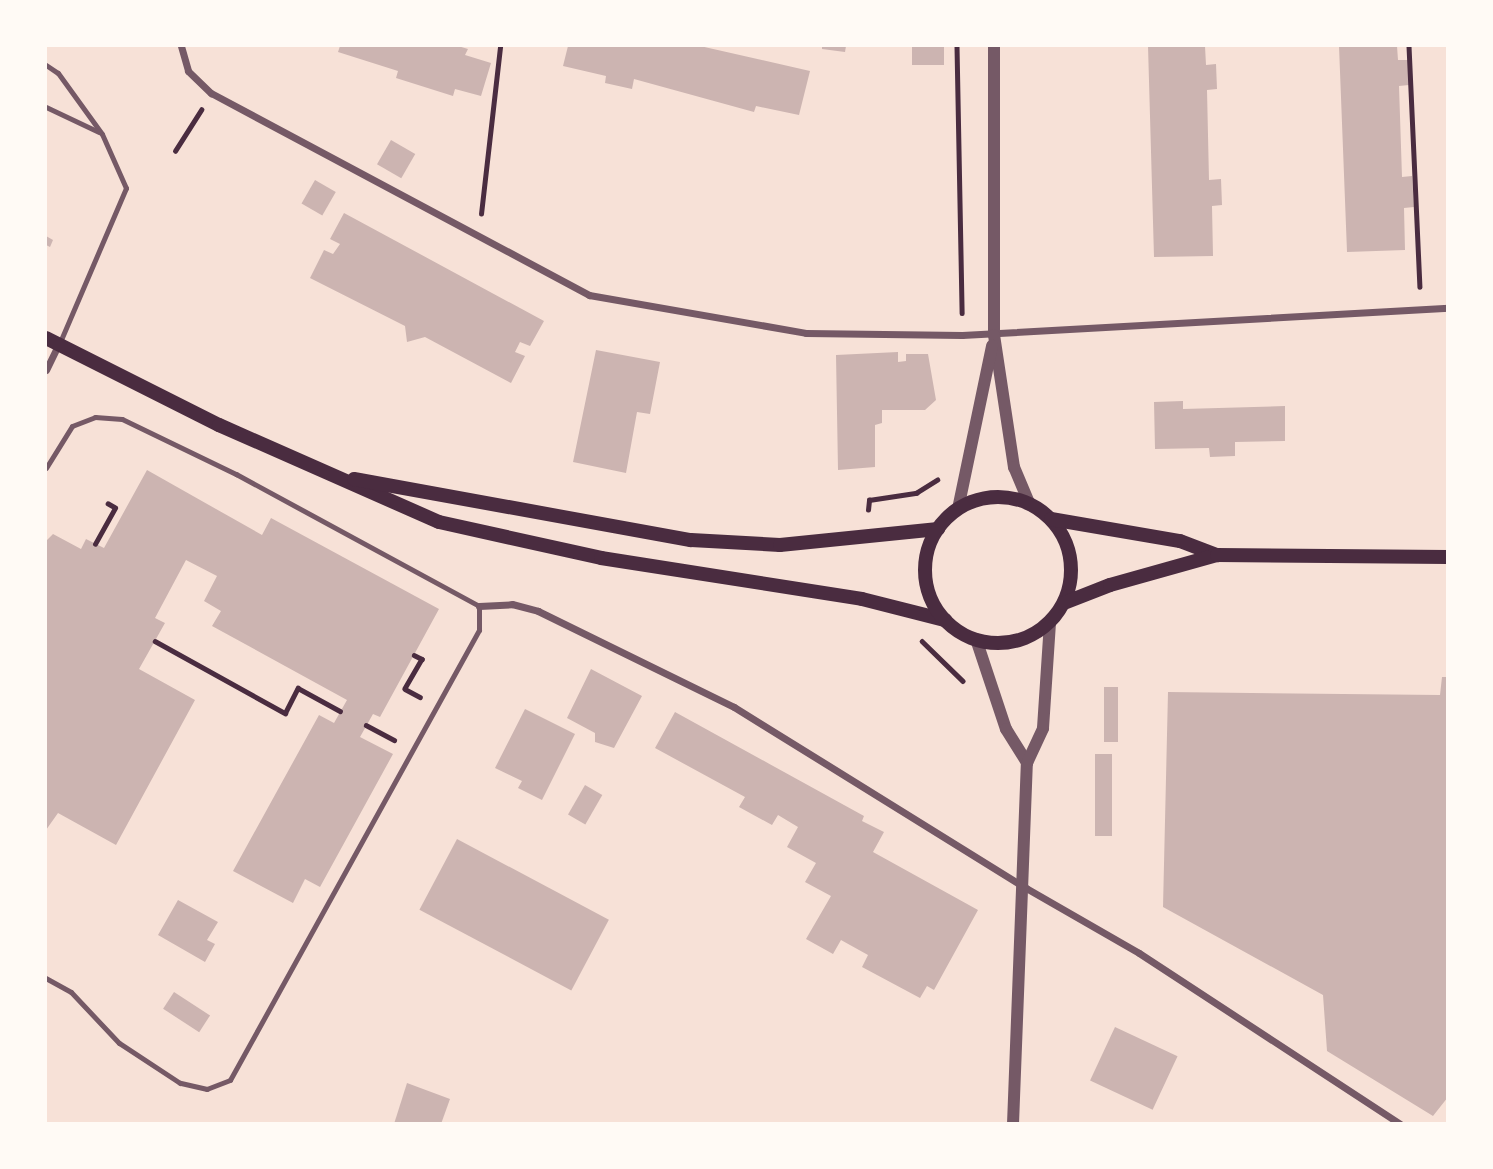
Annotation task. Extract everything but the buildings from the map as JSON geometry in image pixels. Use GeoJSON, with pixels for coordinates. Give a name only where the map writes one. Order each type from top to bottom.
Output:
{"type":"FeatureCollection","features":[{"type":"Feature","properties":{"kind":"main road"},"geometry":{"type":"LineString","coordinates":[[52,342],[329,475],[439,522],[601,558],[862,599],[945,620],[976,639],[1015,641],[1050,622],[1063,603],[1072,568],[1062,534],[1051,519],[1030,505],[994,497],[958,509],[938,529],[929,546],[927,586],[945,620]]}},
{"type":"Feature","properties":{"kind":"main road"},"geometry":{"type":"LineString","coordinates":[[329,475],[691,540],[780,545],[938,529]]}},
{"type":"Feature","properties":{"kind":"main road"},"geometry":{"type":"LineString","coordinates":[[1051,519],[1180,541],[1217,555]]}},
{"type":"Feature","properties":{"kind":"main road"},"geometry":{"type":"LineString","coordinates":[[1063,603],[1110,584],[1217,555],[1447,557]]}},
{"type":"Feature","properties":{"kind":"street"},"geometry":{"type":"LineString","coordinates":[[181,46],[188,71],[211,93],[478,239],[589,295],[806,333],[994,335],[1447,308]]}},
{"type":"Feature","properties":{"kind":"street"},"geometry":{"type":"LineString","coordinates":[[994,46],[994,335],[1014,467],[1030,505]]}},
{"type":"Feature","properties":{"kind":"street"},"geometry":{"type":"LineString","coordinates":[[958,509],[994,335]]}},
{"type":"Feature","properties":{"kind":"street"},"geometry":{"type":"LineString","coordinates":[[46,370],[52,342]]}},
{"type":"Feature","properties":{"kind":"street"},"geometry":{"type":"LineString","coordinates":[[479,606],[512,604],[538,611],[734,707],[1026,888],[1139,953],[1400,1124]]}},
{"type":"Feature","properties":{"kind":"street"},"geometry":{"type":"LineString","coordinates":[[1013,1124],[1026,888],[1027,763],[1043,728],[1050,622]]}},
{"type":"Feature","properties":{"kind":"street"},"geometry":{"type":"LineString","coordinates":[[976,639],[995,699],[1027,763]]}},
{"type":"Feature","properties":{"kind":"lane"},"geometry":{"type":"LineString","coordinates":[[46,65],[58,73],[102,134],[126,188],[52,342]]}},
{"type":"Feature","properties":{"kind":"lane"},"geometry":{"type":"LineString","coordinates":[[46,107],[102,134]]}},
{"type":"Feature","properties":{"kind":"lane"},"geometry":{"type":"LineString","coordinates":[[46,468],[72,426],[95,417],[122,419],[236,474],[479,606],[479,630],[230,1080],[207,1090],[180,1083],[119,1043],[71,992],[46,978]]}},
{"type":"Feature","properties":{"kind":"path"},"geometry":{"type":"LineString","coordinates":[[478,239],[500,46]]}},
{"type":"Feature","properties":{"kind":"path"},"geometry":{"type":"LineString","coordinates":[[957,46],[962,335]]}},
{"type":"Feature","properties":{"kind":"path"},"geometry":{"type":"LineString","coordinates":[[1409,46],[1421,309]]}},
{"type":"Feature","properties":{"kind":"path"},"geometry":{"type":"LineString","coordinates":[[175,150],[211,93]]}},
{"type":"Feature","properties":{"kind":"path"},"geometry":{"type":"LineString","coordinates":[[865,538],[869,500],[916,494],[936,482],[941,471]]}},
{"type":"Feature","properties":{"kind":"path"},"geometry":{"type":"LineString","coordinates":[[95,544],[115,508],[108,504]]}},
{"type":"Feature","properties":{"kind":"path"},"geometry":{"type":"LineString","coordinates":[[917,637],[974,692],[995,699]]}},
{"type":"Feature","properties":{"kind":"path"},"geometry":{"type":"LineString","coordinates":[[155,641],[285,713],[298,688],[340,711]]}},
{"type":"Feature","properties":{"kind":"path"},"geometry":{"type":"LineString","coordinates":[[405,689],[422,659],[414,655]]}},
{"type":"Feature","properties":{"kind":"path"},"geometry":{"type":"LineString","coordinates":[[366,725],[412,750]]}}]}
